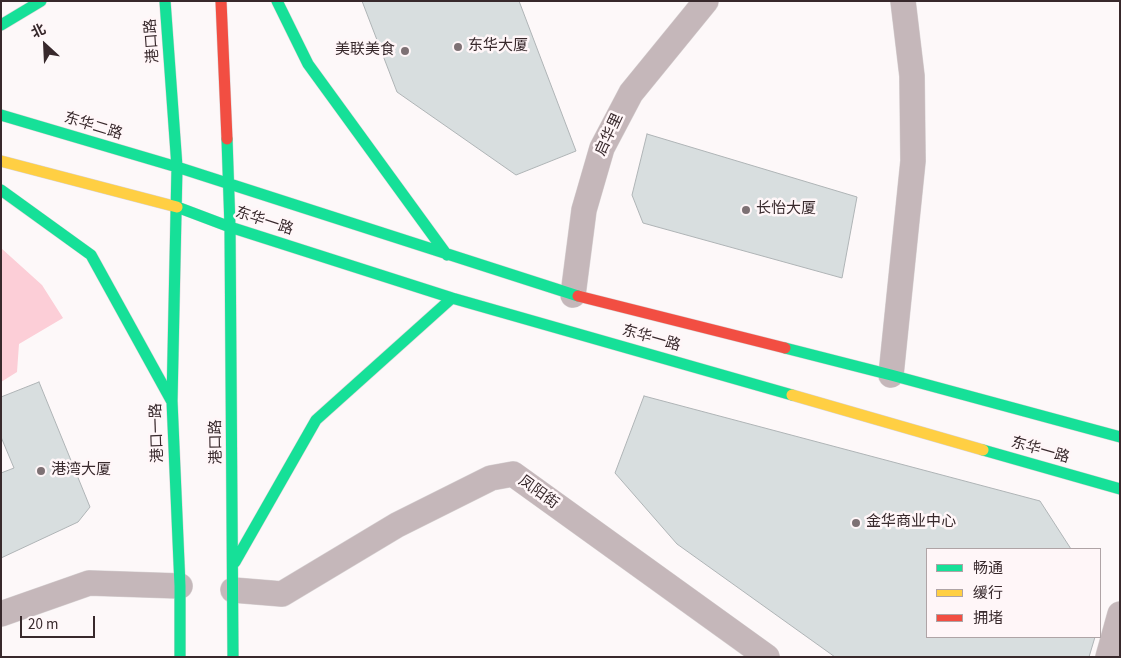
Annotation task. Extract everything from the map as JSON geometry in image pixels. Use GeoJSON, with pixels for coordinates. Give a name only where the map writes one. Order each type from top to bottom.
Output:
{"type":"FeatureCollection","features":[{"type":"Feature","properties":{"kind":"main road"},"geometry":{"type":"LineString","coordinates":[[1,24],[41,1]]}},
{"type":"Feature","properties":{"kind":"main road","name":"港口路"},"geometry":{"type":"LineString","coordinates":[[165,1],[177,168],[177,207]]}},
{"type":"Feature","properties":{"kind":"main road"},"geometry":{"type":"LineString","coordinates":[[221,1],[229,184]]}},
{"type":"Feature","properties":{"kind":"main road"},"geometry":{"type":"LineString","coordinates":[[277,1],[308,64],[447,255]]}},
{"type":"Feature","properties":{"kind":"main road","name":"东华二路"},"geometry":{"type":"LineString","coordinates":[[1,115],[177,168]]}},
{"type":"Feature","properties":{"kind":"main road"},"geometry":{"type":"LineString","coordinates":[[1,161],[177,207]]}},
{"type":"Feature","properties":{"kind":"main road","name":"东华一路"},"geometry":{"type":"LineString","coordinates":[[177,168],[573,295],[892,375],[1120,437]]}},
{"type":"Feature","properties":{"kind":"main road","name":"港口路"},"geometry":{"type":"LineString","coordinates":[[229,184],[234,657]]}},
{"type":"Feature","properties":{"kind":"main road"},"geometry":{"type":"LineString","coordinates":[[1,190],[91,256],[172,401]]}},
{"type":"Feature","properties":{"kind":"main road","name":"东华一路"},"geometry":{"type":"LineString","coordinates":[[177,207],[230,227],[452,298],[1120,489]]}},
{"type":"Feature","properties":{"kind":"main road","name":"港口一路"},"geometry":{"type":"LineString","coordinates":[[177,207],[172,401],[180,586],[180,657]]}},
{"type":"Feature","properties":{"kind":"main road"},"geometry":{"type":"LineString","coordinates":[[234,564],[316,420],[452,298]]}},
{"type":"Feature","properties":{"kind":"street","name":"启华里"},"geometry":{"type":"LineString","coordinates":[[573,295],[584,210],[602,148],[631,93],[706,1]]}},
{"type":"Feature","properties":{"kind":"street"},"geometry":{"type":"LineString","coordinates":[[892,375],[913,161],[912,76],[903,1]]}},
{"type":"Feature","properties":{"kind":"street","name":"凤阳街"},"geometry":{"type":"LineString","coordinates":[[233,590],[282,594],[397,525],[491,478],[513,474],[767,657]]}},
{"type":"Feature","properties":{"kind":"street"},"geometry":{"type":"LineString","coordinates":[[1,614],[89,583],[180,586]]}},
{"type":"Feature","properties":{"kind":"street"},"geometry":{"type":"LineString","coordinates":[[1108,657],[1120,614]]}},
{"type":"Feature","properties":{"kind":"shaded area"},"geometry":{"type":"Polygon","coordinates":[[[1,248],[42,285],[63,318],[19,344],[17,372],[1,382],[1,248]]]}},
{"type":"Feature","properties":{"kind":"building","name":"东华大厦"},"geometry":{"type":"Polygon","coordinates":[[[362,1],[519,1],[576,151],[516,175],[397,92],[362,1]]]}},
{"type":"Feature","properties":{"kind":"building","name":"长怡大厦"},"geometry":{"type":"Polygon","coordinates":[[[647,134],[857,197],[842,278],[643,223],[632,195],[647,134]]]}},
{"type":"Feature","properties":{"kind":"building","name":"港湾大厦"},"geometry":{"type":"Polygon","coordinates":[[[39,382],[90,507],[78,522],[1,558],[1,473],[14,468],[1,437],[1,397],[39,382]]]}},
{"type":"Feature","properties":{"kind":"building","name":"金华商业中心"},"geometry":{"type":"Polygon","coordinates":[[[644,396],[1040,501],[1070,548],[926,548],[926,638],[1095,638],[1089,657],[835,657],[677,544],[615,473],[644,396]]]}},
{"type":"Feature","properties":{"kind":"traffic: fast"},"geometry":{"type":"LineString","coordinates":[[1,25],[41,1]]}},
{"type":"Feature","properties":{"kind":"traffic: fast"},"geometry":{"type":"LineString","coordinates":[[165,1],[177,167],[172,401],[180,586],[180,657]]}},
{"type":"Feature","properties":{"kind":"traffic: fast"},"geometry":{"type":"LineString","coordinates":[[277,1],[308,64],[447,255]]}},
{"type":"Feature","properties":{"kind":"traffic: fast"},"geometry":{"type":"LineString","coordinates":[[1,115],[177,167]]}},
{"type":"Feature","properties":{"kind":"traffic: fast"},"geometry":{"type":"LineString","coordinates":[[227,139],[230,227],[233,657]]}},
{"type":"Feature","properties":{"kind":"traffic: fast"},"geometry":{"type":"LineString","coordinates":[[177,167],[578,296]]}},
{"type":"Feature","properties":{"kind":"traffic: fast"},"geometry":{"type":"LineString","coordinates":[[1,190],[91,255],[171,400]]}},
{"type":"Feature","properties":{"kind":"traffic: fast"},"geometry":{"type":"LineString","coordinates":[[177,207],[230,227],[452,298],[792,395]]}},
{"type":"Feature","properties":{"kind":"traffic: fast"},"geometry":{"type":"LineString","coordinates":[[235,562],[316,420],[452,298]]}},
{"type":"Feature","properties":{"kind":"traffic: fast"},"geometry":{"type":"LineString","coordinates":[[785,348],[1120,437]]}},
{"type":"Feature","properties":{"kind":"traffic: fast"},"geometry":{"type":"LineString","coordinates":[[983,450],[1120,489]]}},
{"type":"Feature","properties":{"kind":"traffic: slow"},"geometry":{"type":"LineString","coordinates":[[1,161],[177,207]]}},
{"type":"Feature","properties":{"kind":"traffic: slow"},"geometry":{"type":"LineString","coordinates":[[792,395],[983,450]]}},
{"type":"Feature","properties":{"kind":"traffic: jam"},"geometry":{"type":"LineString","coordinates":[[221,1],[227,139]]}},
{"type":"Feature","properties":{"kind":"traffic: jam"},"geometry":{"type":"LineString","coordinates":[[578,296],[785,348]]}},
{"type":"Feature","properties":{"kind":"place","name":"东华大厦"},"geometry":{"type":"Point","coordinates":[458,47]}},
{"type":"Feature","properties":{"kind":"place","name":"美联美食"},"geometry":{"type":"Point","coordinates":[405,51]}},
{"type":"Feature","properties":{"kind":"place","name":"长怡大厦"},"geometry":{"type":"Point","coordinates":[746,210]}},
{"type":"Feature","properties":{"kind":"place","name":"港湾大厦"},"geometry":{"type":"Point","coordinates":[41,471]}},
{"type":"Feature","properties":{"kind":"place","name":"金华商业中心"},"geometry":{"type":"Point","coordinates":[856,523]}}]}
